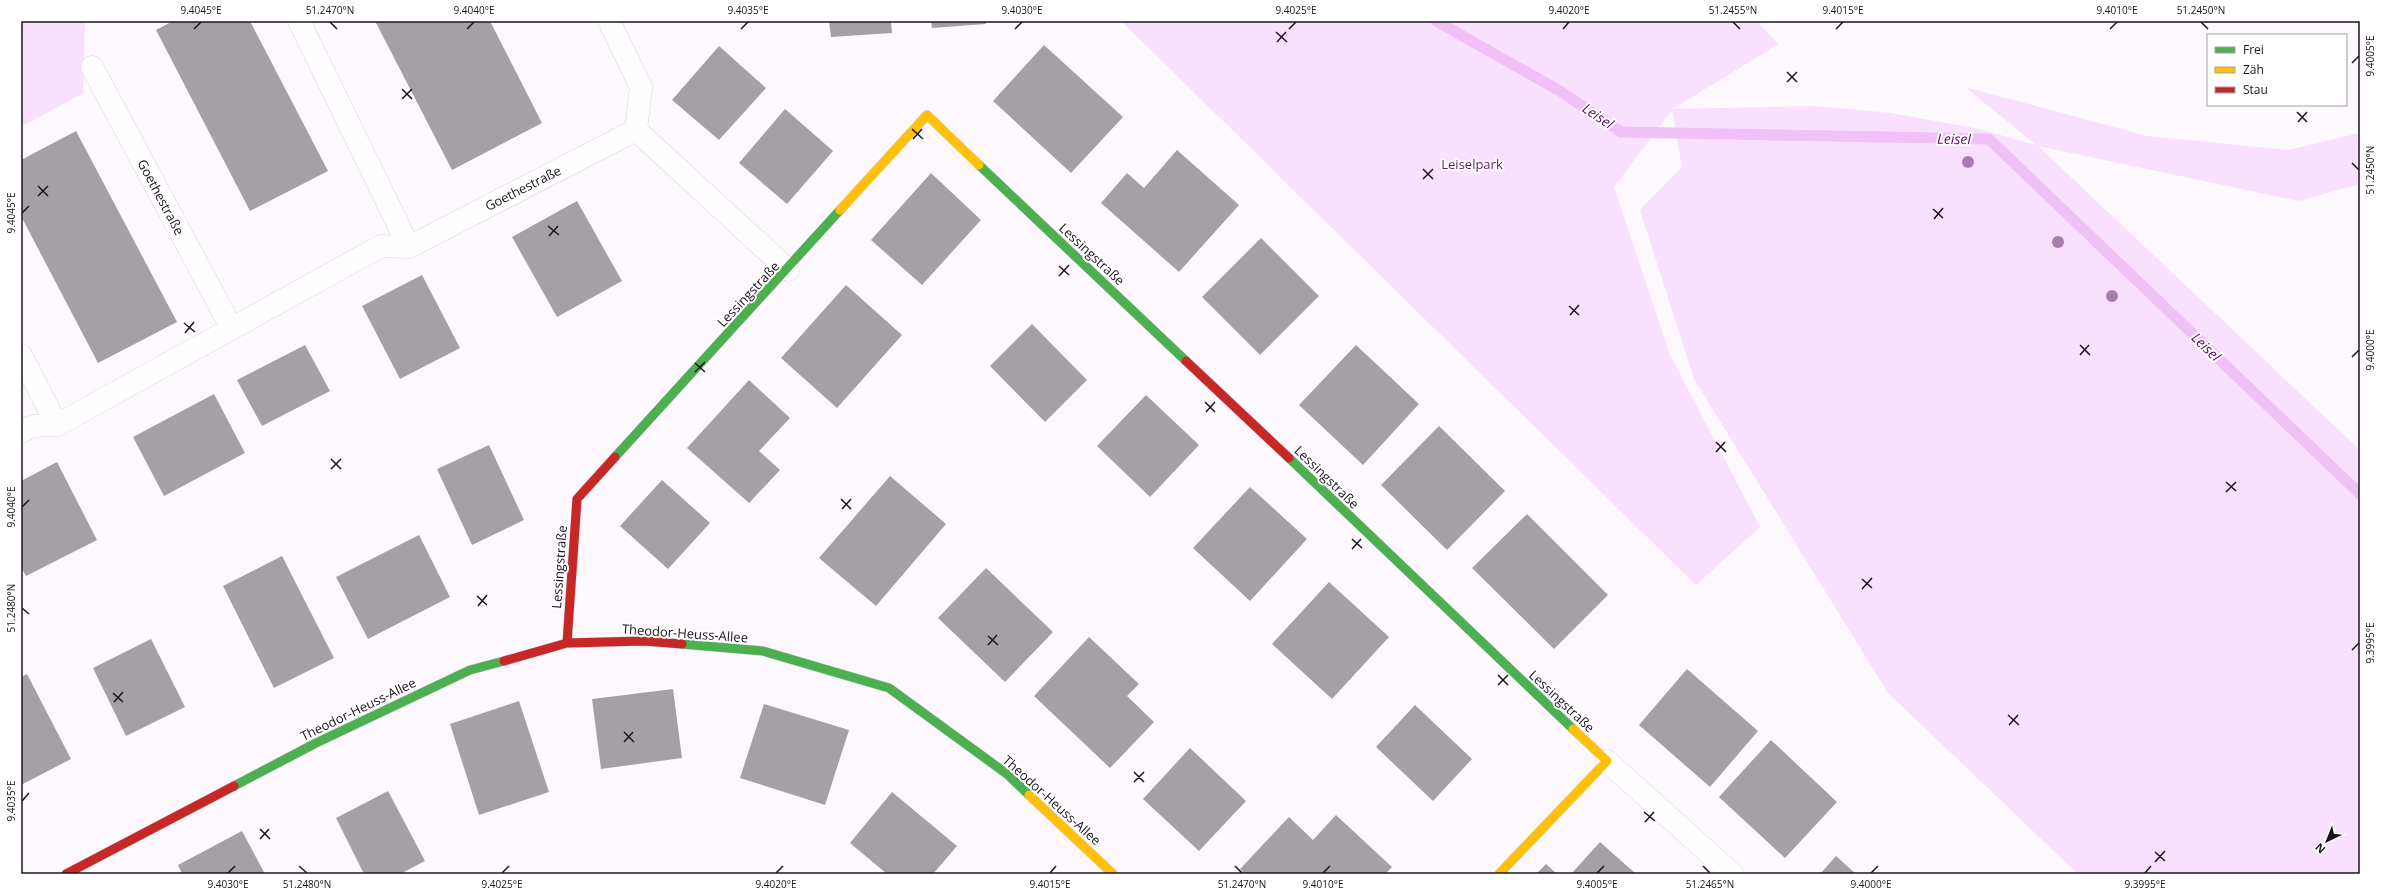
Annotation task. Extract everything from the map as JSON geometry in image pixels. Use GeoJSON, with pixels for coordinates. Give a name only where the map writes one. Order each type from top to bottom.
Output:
{"type":"FeatureCollection","features":[{"type":"Feature","properties":{"kind":"street"},"geometry":{"type":"LineString","coordinates":[[298,21],[410,246]]}},
{"type":"Feature","properties":{"kind":"street"},"geometry":{"type":"LineString","coordinates":[[609,21],[640,87],[636,130],[788,270]]}},
{"type":"Feature","properties":{"kind":"street","name":"Goethestraße"},"geometry":{"type":"LineString","coordinates":[[92,67],[230,327]]}},
{"type":"Feature","properties":{"kind":"street","name":"Lessingstraße"},"geometry":{"type":"LineString","coordinates":[[567,643],[577,499],[788,270],[927,115],[1607,761]]}},
{"type":"Feature","properties":{"kind":"street","name":"Goethestraße"},"geometry":{"type":"LineString","coordinates":[[21,432],[33,426],[57,425],[230,327],[381,246],[410,246],[636,130]]}},
{"type":"Feature","properties":{"kind":"street"},"geometry":{"type":"LineString","coordinates":[[21,355],[57,425]]}},
{"type":"Feature","properties":{"kind":"street","name":"Theodor-Heuss-Allee"},"geometry":{"type":"LineString","coordinates":[[66,874],[316,743],[470,670],[567,643],[644,641],[763,651],[889,688],[1007,774],[1113,874]]}},
{"type":"Feature","properties":{"kind":"street"},"geometry":{"type":"LineString","coordinates":[[1499,874],[1607,761],[1732,874]]}},
{"type":"Feature","properties":{"kind":"green space"},"geometry":{"type":"Polygon","coordinates":[[[21,21],[85,21],[83,93],[21,127],[21,21]]]}},
{"type":"Feature","properties":{"kind":"green space","name":"Leiselpark"},"geometry":{"type":"Polygon","coordinates":[[[1121,21],[1757,21],[1778,44],[1673,109],[1814,106],[1891,113],[1979,129],[2036,145],[1965,87],[2147,136],[2288,150],[2360,133],[2360,184],[2299,201],[2038,146],[2360,450],[2360,874],[2078,874],[1888,693],[1694,379],[1640,210],[1682,167],[1672,110],[1614,187],[1670,355],[1760,527],[1696,585],[1121,21]]]}},
{"type":"Feature","properties":{"kind":"building"},"geometry":{"type":"Polygon","coordinates":[[[173,21],[250,21],[328,171],[250,211],[156,30],[173,21]]]}},
{"type":"Feature","properties":{"kind":"building"},"geometry":{"type":"Polygon","coordinates":[[[375,21],[490,21],[542,123],[452,170],[375,21]]]}},
{"type":"Feature","properties":{"kind":"building"},"geometry":{"type":"Polygon","coordinates":[[[829,21],[891,21],[892,33],[831,37],[829,21]]]}},
{"type":"Feature","properties":{"kind":"building"},"geometry":{"type":"Polygon","coordinates":[[[931,21],[986,21],[986,24],[932,28],[931,21]]]}},
{"type":"Feature","properties":{"kind":"building"},"geometry":{"type":"Polygon","coordinates":[[[1044,45],[1123,117],[1071,173],[993,101],[1044,45]]]}},
{"type":"Feature","properties":{"kind":"building"},"geometry":{"type":"Polygon","coordinates":[[[719,46],[766,88],[719,140],[672,100],[719,46]]]}},
{"type":"Feature","properties":{"kind":"building"},"geometry":{"type":"Polygon","coordinates":[[[785,109],[833,151],[787,204],[739,163],[785,109]]]}},
{"type":"Feature","properties":{"kind":"building"},"geometry":{"type":"Polygon","coordinates":[[[76,131],[177,322],[98,363],[21,216],[21,160],[76,131]]]}},
{"type":"Feature","properties":{"kind":"building"},"geometry":{"type":"Polygon","coordinates":[[[1177,150],[1239,205],[1179,272],[1101,203],[1127,173],[1144,188],[1177,150]]]}},
{"type":"Feature","properties":{"kind":"building"},"geometry":{"type":"Polygon","coordinates":[[[931,173],[981,220],[922,285],[871,240],[931,173]]]}},
{"type":"Feature","properties":{"kind":"building"},"geometry":{"type":"Polygon","coordinates":[[[577,201],[622,281],[557,317],[512,237],[577,201]]]}},
{"type":"Feature","properties":{"kind":"building"},"geometry":{"type":"Polygon","coordinates":[[[1261,238],[1319,296],[1260,355],[1202,297],[1261,238]]]}},
{"type":"Feature","properties":{"kind":"building"},"geometry":{"type":"Polygon","coordinates":[[[422,275],[460,348],[400,379],[362,306],[422,275]]]}},
{"type":"Feature","properties":{"kind":"building"},"geometry":{"type":"Polygon","coordinates":[[[846,285],[902,335],[837,408],[781,358],[846,285]]]}},
{"type":"Feature","properties":{"kind":"building"},"geometry":{"type":"Polygon","coordinates":[[[1032,324],[1087,380],[1045,422],[990,366],[1032,324]]]}},
{"type":"Feature","properties":{"kind":"building"},"geometry":{"type":"Polygon","coordinates":[[[305,345],[330,391],[262,426],[237,380],[305,345]]]}},
{"type":"Feature","properties":{"kind":"building"},"geometry":{"type":"Polygon","coordinates":[[[1356,345],[1419,404],[1363,465],[1299,405],[1356,345]]]}},
{"type":"Feature","properties":{"kind":"building"},"geometry":{"type":"Polygon","coordinates":[[[749,380],[790,418],[759,451],[780,470],[749,503],[687,448],[749,380]]]}},
{"type":"Feature","properties":{"kind":"building"},"geometry":{"type":"Polygon","coordinates":[[[214,394],[245,453],[164,496],[133,437],[214,394]]]}},
{"type":"Feature","properties":{"kind":"building"},"geometry":{"type":"Polygon","coordinates":[[[1146,395],[1199,445],[1150,497],[1097,446],[1146,395]]]}},
{"type":"Feature","properties":{"kind":"building"},"geometry":{"type":"Polygon","coordinates":[[[1439,426],[1505,491],[1447,550],[1381,485],[1439,426]]]}},
{"type":"Feature","properties":{"kind":"building"},"geometry":{"type":"Polygon","coordinates":[[[489,445],[524,520],[472,545],[437,469],[489,445]]]}},
{"type":"Feature","properties":{"kind":"building"},"geometry":{"type":"Polygon","coordinates":[[[57,462],[97,540],[26,576],[21,567],[21,481],[57,462]]]}},
{"type":"Feature","properties":{"kind":"building"},"geometry":{"type":"Polygon","coordinates":[[[890,476],[946,524],[876,606],[819,558],[890,476]]]}},
{"type":"Feature","properties":{"kind":"building"},"geometry":{"type":"Polygon","coordinates":[[[662,480],[710,523],[668,569],[620,526],[662,480]]]}},
{"type":"Feature","properties":{"kind":"building"},"geometry":{"type":"Polygon","coordinates":[[[1250,487],[1307,539],[1250,601],[1193,548],[1250,487]]]}},
{"type":"Feature","properties":{"kind":"building"},"geometry":{"type":"Polygon","coordinates":[[[1527,514],[1608,595],[1554,649],[1472,568],[1527,514]]]}},
{"type":"Feature","properties":{"kind":"building"},"geometry":{"type":"Polygon","coordinates":[[[419,535],[450,597],[368,639],[336,577],[419,535]]]}},
{"type":"Feature","properties":{"kind":"building"},"geometry":{"type":"Polygon","coordinates":[[[282,556],[334,658],[274,688],[223,586],[282,556]]]}},
{"type":"Feature","properties":{"kind":"building"},"geometry":{"type":"Polygon","coordinates":[[[986,568],[1053,632],[1005,682],[938,618],[986,568]]]}},
{"type":"Feature","properties":{"kind":"building"},"geometry":{"type":"Polygon","coordinates":[[[1329,582],[1389,637],[1332,699],[1272,644],[1329,582]]]}},
{"type":"Feature","properties":{"kind":"building"},"geometry":{"type":"Polygon","coordinates":[[[1089,637],[1139,684],[1127,696],[1154,722],[1110,768],[1034,696],[1089,637]]]}},
{"type":"Feature","properties":{"kind":"building"},"geometry":{"type":"Polygon","coordinates":[[[151,639],[185,707],[126,736],[93,668],[151,639]]]}},
{"type":"Feature","properties":{"kind":"building"},"geometry":{"type":"Polygon","coordinates":[[[1687,669],[1758,731],[1710,787],[1639,725],[1687,669]]]}},
{"type":"Feature","properties":{"kind":"building"},"geometry":{"type":"Polygon","coordinates":[[[27,674],[71,759],[21,785],[21,677],[27,674]]]}},
{"type":"Feature","properties":{"kind":"building"},"geometry":{"type":"Polygon","coordinates":[[[673,689],[682,758],[601,769],[592,699],[673,689]]]}},
{"type":"Feature","properties":{"kind":"building"},"geometry":{"type":"Polygon","coordinates":[[[519,701],[549,792],[479,815],[450,724],[519,701]]]}},
{"type":"Feature","properties":{"kind":"building"},"geometry":{"type":"Polygon","coordinates":[[[764,704],[849,730],[825,805],[740,778],[764,704]]]}},
{"type":"Feature","properties":{"kind":"building"},"geometry":{"type":"Polygon","coordinates":[[[1415,705],[1472,759],[1433,801],[1376,747],[1415,705]]]}},
{"type":"Feature","properties":{"kind":"building"},"geometry":{"type":"Polygon","coordinates":[[[1771,740],[1837,802],[1785,858],[1719,797],[1771,740]]]}},
{"type":"Feature","properties":{"kind":"building"},"geometry":{"type":"Polygon","coordinates":[[[1190,748],[1246,801],[1199,851],[1143,799],[1190,748]]]}},
{"type":"Feature","properties":{"kind":"building"},"geometry":{"type":"Polygon","coordinates":[[[388,791],[425,861],[400,874],[364,874],[336,818],[388,791]]]}},
{"type":"Feature","properties":{"kind":"building"},"geometry":{"type":"Polygon","coordinates":[[[892,792],[957,846],[933,874],[887,874],[850,843],[892,792]]]}},
{"type":"Feature","properties":{"kind":"building"},"geometry":{"type":"Polygon","coordinates":[[[1336,815],[1392,867],[1385,874],[1245,874],[1240,869],[1289,817],[1313,840],[1336,815]]]}},
{"type":"Feature","properties":{"kind":"building"},"geometry":{"type":"Polygon","coordinates":[[[242,831],[265,874],[182,874],[178,865],[242,831]]]}},
{"type":"Feature","properties":{"kind":"building"},"geometry":{"type":"Polygon","coordinates":[[[1600,842],[1636,874],[1571,874],[1600,842]]]}},
{"type":"Feature","properties":{"kind":"building"},"geometry":{"type":"Polygon","coordinates":[[[1836,856],[1856,874],[1820,874],[1836,856]]]}},
{"type":"Feature","properties":{"kind":"building"},"geometry":{"type":"Polygon","coordinates":[[[1546,864],[1557,874],[1536,874],[1546,864]]]}},
{"type":"Feature","properties":{"kind":"waterway","name":"Leisel"},"geometry":{"type":"LineString","coordinates":[[1436,21],[1560,91],[1621,132],[1989,139],[2360,494]]}},
{"type":"Feature","properties":{"kind":"traffic: fast"},"geometry":{"type":"LineString","coordinates":[[979,165],[1186,361]]}},
{"type":"Feature","properties":{"kind":"traffic: fast"},"geometry":{"type":"LineString","coordinates":[[615,457],[840,210]]}},
{"type":"Feature","properties":{"kind":"traffic: fast"},"geometry":{"type":"LineString","coordinates":[[1289,458],[1573,729]]}},
{"type":"Feature","properties":{"kind":"traffic: fast"},"geometry":{"type":"LineString","coordinates":[[682,644],[763,651],[889,688],[1007,774],[1029,795]]}},
{"type":"Feature","properties":{"kind":"traffic: fast"},"geometry":{"type":"LineString","coordinates":[[234,786],[316,743],[470,670],[504,661]]}},
{"type":"Feature","properties":{"kind":"traffic: slow"},"geometry":{"type":"LineString","coordinates":[[840,210],[927,115],[979,165]]}},
{"type":"Feature","properties":{"kind":"traffic: slow"},"geometry":{"type":"LineString","coordinates":[[1499,874],[1607,761],[1573,729]]}},
{"type":"Feature","properties":{"kind":"traffic: slow"},"geometry":{"type":"LineString","coordinates":[[1029,795],[1113,874]]}},
{"type":"Feature","properties":{"kind":"traffic: jam"},"geometry":{"type":"LineString","coordinates":[[1186,361],[1289,458]]}},
{"type":"Feature","properties":{"kind":"traffic: jam"},"geometry":{"type":"LineString","coordinates":[[567,643],[577,499],[615,457]]}},
{"type":"Feature","properties":{"kind":"traffic: jam"},"geometry":{"type":"LineString","coordinates":[[504,661],[567,643],[644,641],[682,644]]}},
{"type":"Feature","properties":{"kind":"traffic: jam"},"geometry":{"type":"LineString","coordinates":[[66,874],[234,786]]}}]}
